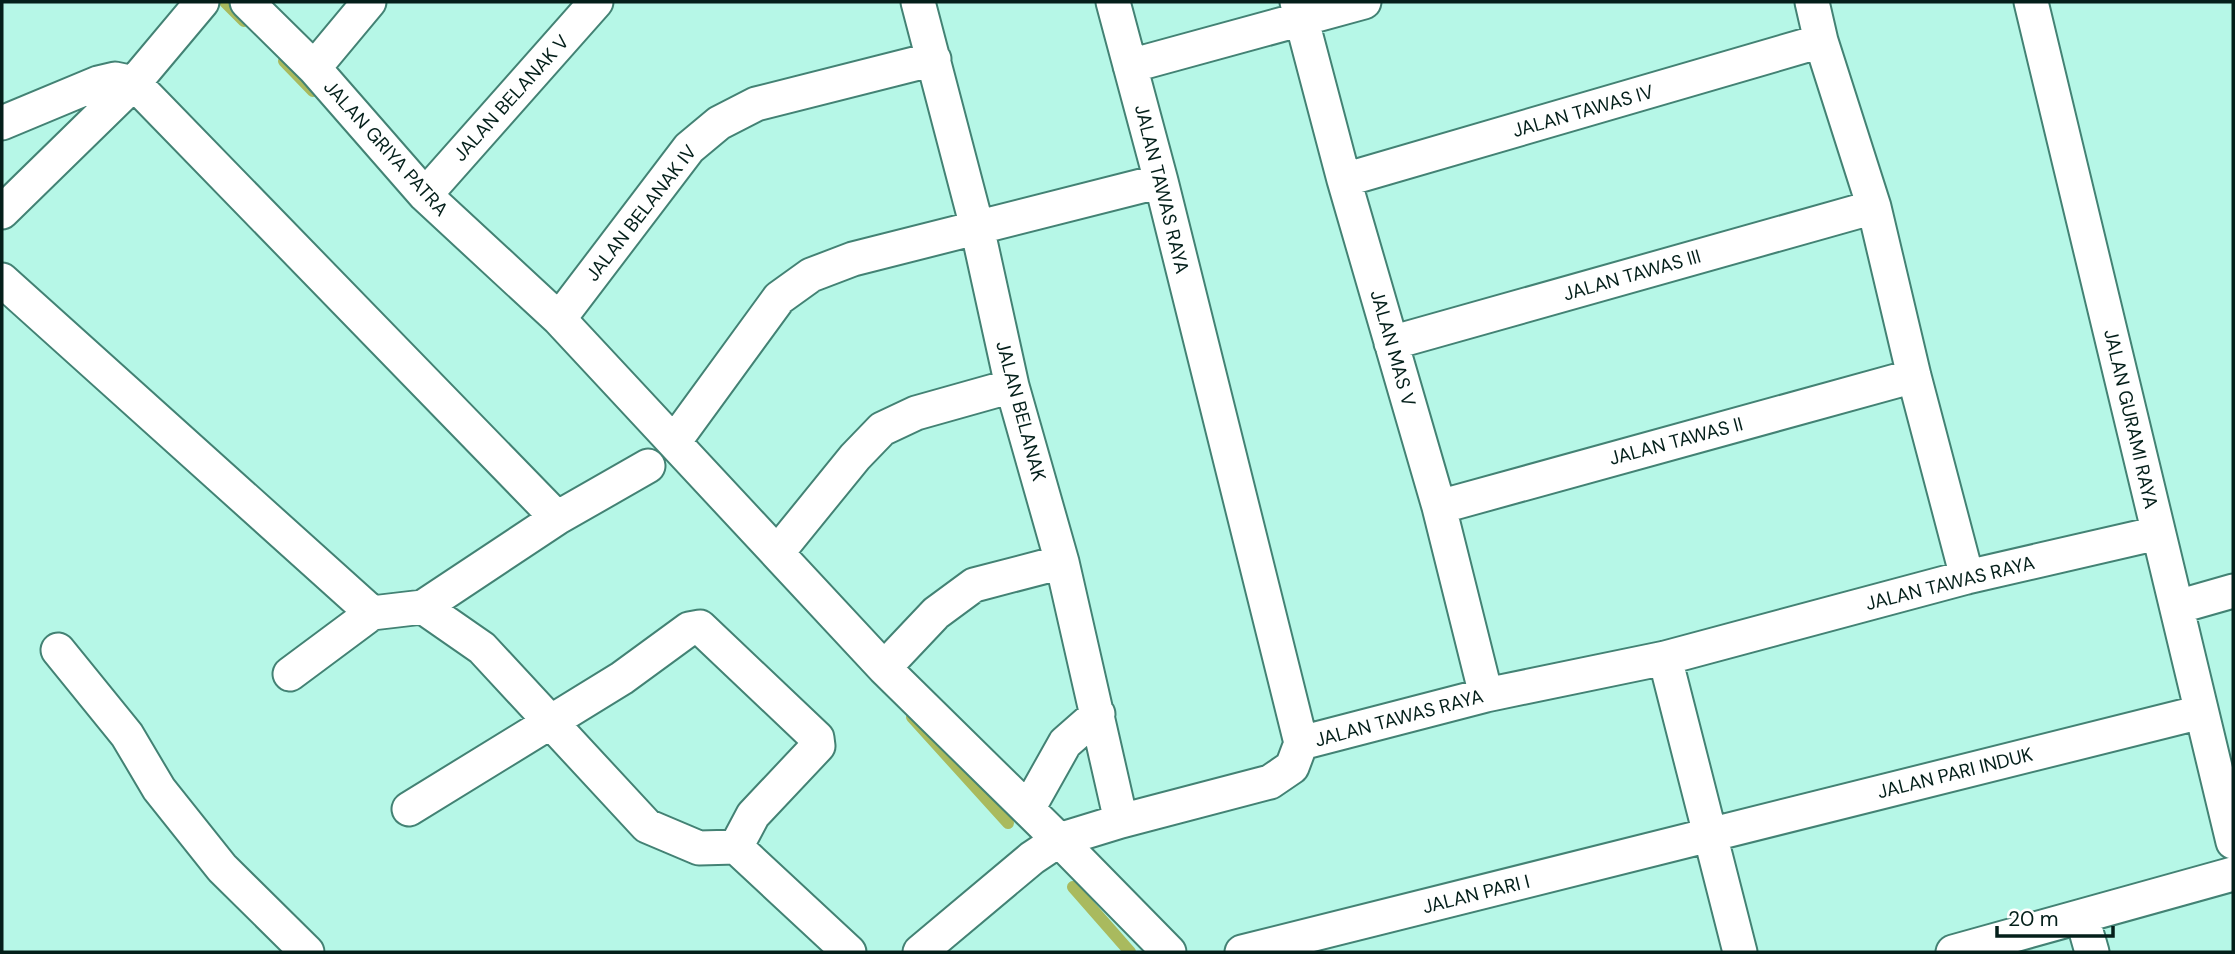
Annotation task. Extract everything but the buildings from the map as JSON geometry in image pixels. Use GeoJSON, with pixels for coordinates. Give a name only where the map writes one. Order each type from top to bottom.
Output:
{"type":"FeatureCollection","features":[{"type":"Feature","properties":{"kind":"street"},"geometry":{"type":"LineString","coordinates":[[2,212],[134,83],[202,2]]}},
{"type":"Feature","properties":{"kind":"street","name":"JALAN GRIYA PATRA"},"geometry":{"type":"LineString","coordinates":[[247,2],[313,68],[425,195],[559,319],[884,668],[1169,952]]}},
{"type":"Feature","properties":{"kind":"street"},"geometry":{"type":"LineString","coordinates":[[313,68],[369,2]]}},
{"type":"Feature","properties":{"kind":"street","name":"JALAN BELANAK V"},"geometry":{"type":"LineString","coordinates":[[425,195],[596,2]]}},
{"type":"Feature","properties":{"kind":"street","name":"JALAN BELANAK"},"geometry":{"type":"LineString","coordinates":[[918,2],[976,227],[1012,386],[1062,562],[1121,821]]}},
{"type":"Feature","properties":{"kind":"street","name":"JALAN TAWAS RAYA"},"geometry":{"type":"LineString","coordinates":[[1113,2],[1161,181],[1301,743],[1486,695],[1665,658],[1968,577],[2158,533]]}},
{"type":"Feature","properties":{"kind":"street"},"geometry":{"type":"LineString","coordinates":[[1130,66],[1299,11],[1364,2]]}},
{"type":"Feature","properties":{"kind":"street"},"geometry":{"type":"LineString","coordinates":[[1812,2],[1821,41],[1874,207],[1914,376],[1968,577]]}},
{"type":"Feature","properties":{"kind":"street","name":"JALAN GURAMI RAYA"},"geometry":{"type":"LineString","coordinates":[[2031,2],[2233,838]]}},
{"type":"Feature","properties":{"kind":"street","name":"JALAN MAS V"},"geometry":{"type":"LineString","coordinates":[[1299,11],[1344,180],[1439,507],[1486,695]]}},
{"type":"Feature","properties":{"kind":"street","name":"JALAN TAWAS IV"},"geometry":{"type":"LineString","coordinates":[[1344,180],[1821,41]]}},
{"type":"Feature","properties":{"kind":"street","name":"JALAN BELANAK IV"},"geometry":{"type":"LineString","coordinates":[[559,319],[690,148],[719,123],[756,104],[934,60]]}},
{"type":"Feature","properties":{"kind":"street"},"geometry":{"type":"LineString","coordinates":[[2,123],[98,83],[115,79],[134,83],[558,518]]}},
{"type":"Feature","properties":{"kind":"street"},"geometry":{"type":"LineString","coordinates":[[674,442],[779,298],[811,275],[853,259],[1161,181]]}},
{"type":"Feature","properties":{"kind":"street","name":"JALAN TAWAS III"},"geometry":{"type":"LineString","coordinates":[[1391,343],[1874,207]]}},
{"type":"Feature","properties":{"kind":"street"},"geometry":{"type":"LineString","coordinates":[[2,280],[372,613]]}},
{"type":"Feature","properties":{"kind":"street","name":"JALAN TAWAS II"},"geometry":{"type":"LineString","coordinates":[[1439,507],[1914,376]]}},
{"type":"Feature","properties":{"kind":"street"},"geometry":{"type":"LineString","coordinates":[[777,553],[881,429],[916,413],[1012,386]]}},
{"type":"Feature","properties":{"kind":"street"},"geometry":{"type":"LineString","coordinates":[[290,674],[372,613],[423,607],[558,518],[648,466]]}},
{"type":"Feature","properties":{"kind":"street"},"geometry":{"type":"LineString","coordinates":[[884,668],[936,613],[974,585],[1062,562]]}},
{"type":"Feature","properties":{"kind":"street"},"geometry":{"type":"LineString","coordinates":[[2177,607],[2233,592]]}},
{"type":"Feature","properties":{"kind":"street"},"geometry":{"type":"LineString","coordinates":[[423,607],[482,648],[647,826],[699,848],[736,847],[849,952]]}},
{"type":"Feature","properties":{"kind":"street"},"geometry":{"type":"LineString","coordinates":[[409,809],[622,678],[689,629],[700,627],[817,738],[818,746],[753,816],[736,847]]}},
{"type":"Feature","properties":{"kind":"street"},"geometry":{"type":"LineString","coordinates":[[58,650],[127,735],[159,789],[222,868],[307,952]]}},
{"type":"Feature","properties":{"kind":"street"},"geometry":{"type":"LineString","coordinates":[[1665,658],[1740,952]]}},
{"type":"Feature","properties":{"kind":"street","name":"JALAN PARI INDUK"},"geometry":{"type":"LineString","coordinates":[[1710,835],[2201,712]]}},
{"type":"Feature","properties":{"kind":"street"},"geometry":{"type":"LineString","coordinates":[[1028,809],[1066,743],[1098,714]]}},
{"type":"Feature","properties":{"kind":"street"},"geometry":{"type":"LineString","coordinates":[[920,952],[1032,858],[1059,840],[1270,782],[1292,767],[1301,743]]}},
{"type":"Feature","properties":{"kind":"street","name":"JALAN PARI I"},"geometry":{"type":"LineString","coordinates":[[1242,952],[1710,835]]}},
{"type":"Feature","properties":{"kind":"street"},"geometry":{"type":"LineString","coordinates":[[1953,952],[2233,874]]}},
{"type":"Feature","properties":{"kind":"street"},"geometry":{"type":"LineString","coordinates":[[2082,917],[2092,952]]}},
{"type":"Feature","properties":{"kind":"waterway"},"geometry":{"type":"LineString","coordinates":[[225,2],[244,21]]}},
{"type":"Feature","properties":{"kind":"waterway"},"geometry":{"type":"LineString","coordinates":[[284,61],[313,91]]}},
{"type":"Feature","properties":{"kind":"waterway"},"geometry":{"type":"LineString","coordinates":[[912,717],[1008,823]]}},
{"type":"Feature","properties":{"kind":"waterway"},"geometry":{"type":"LineString","coordinates":[[1073,887],[1130,952]]}}]}
